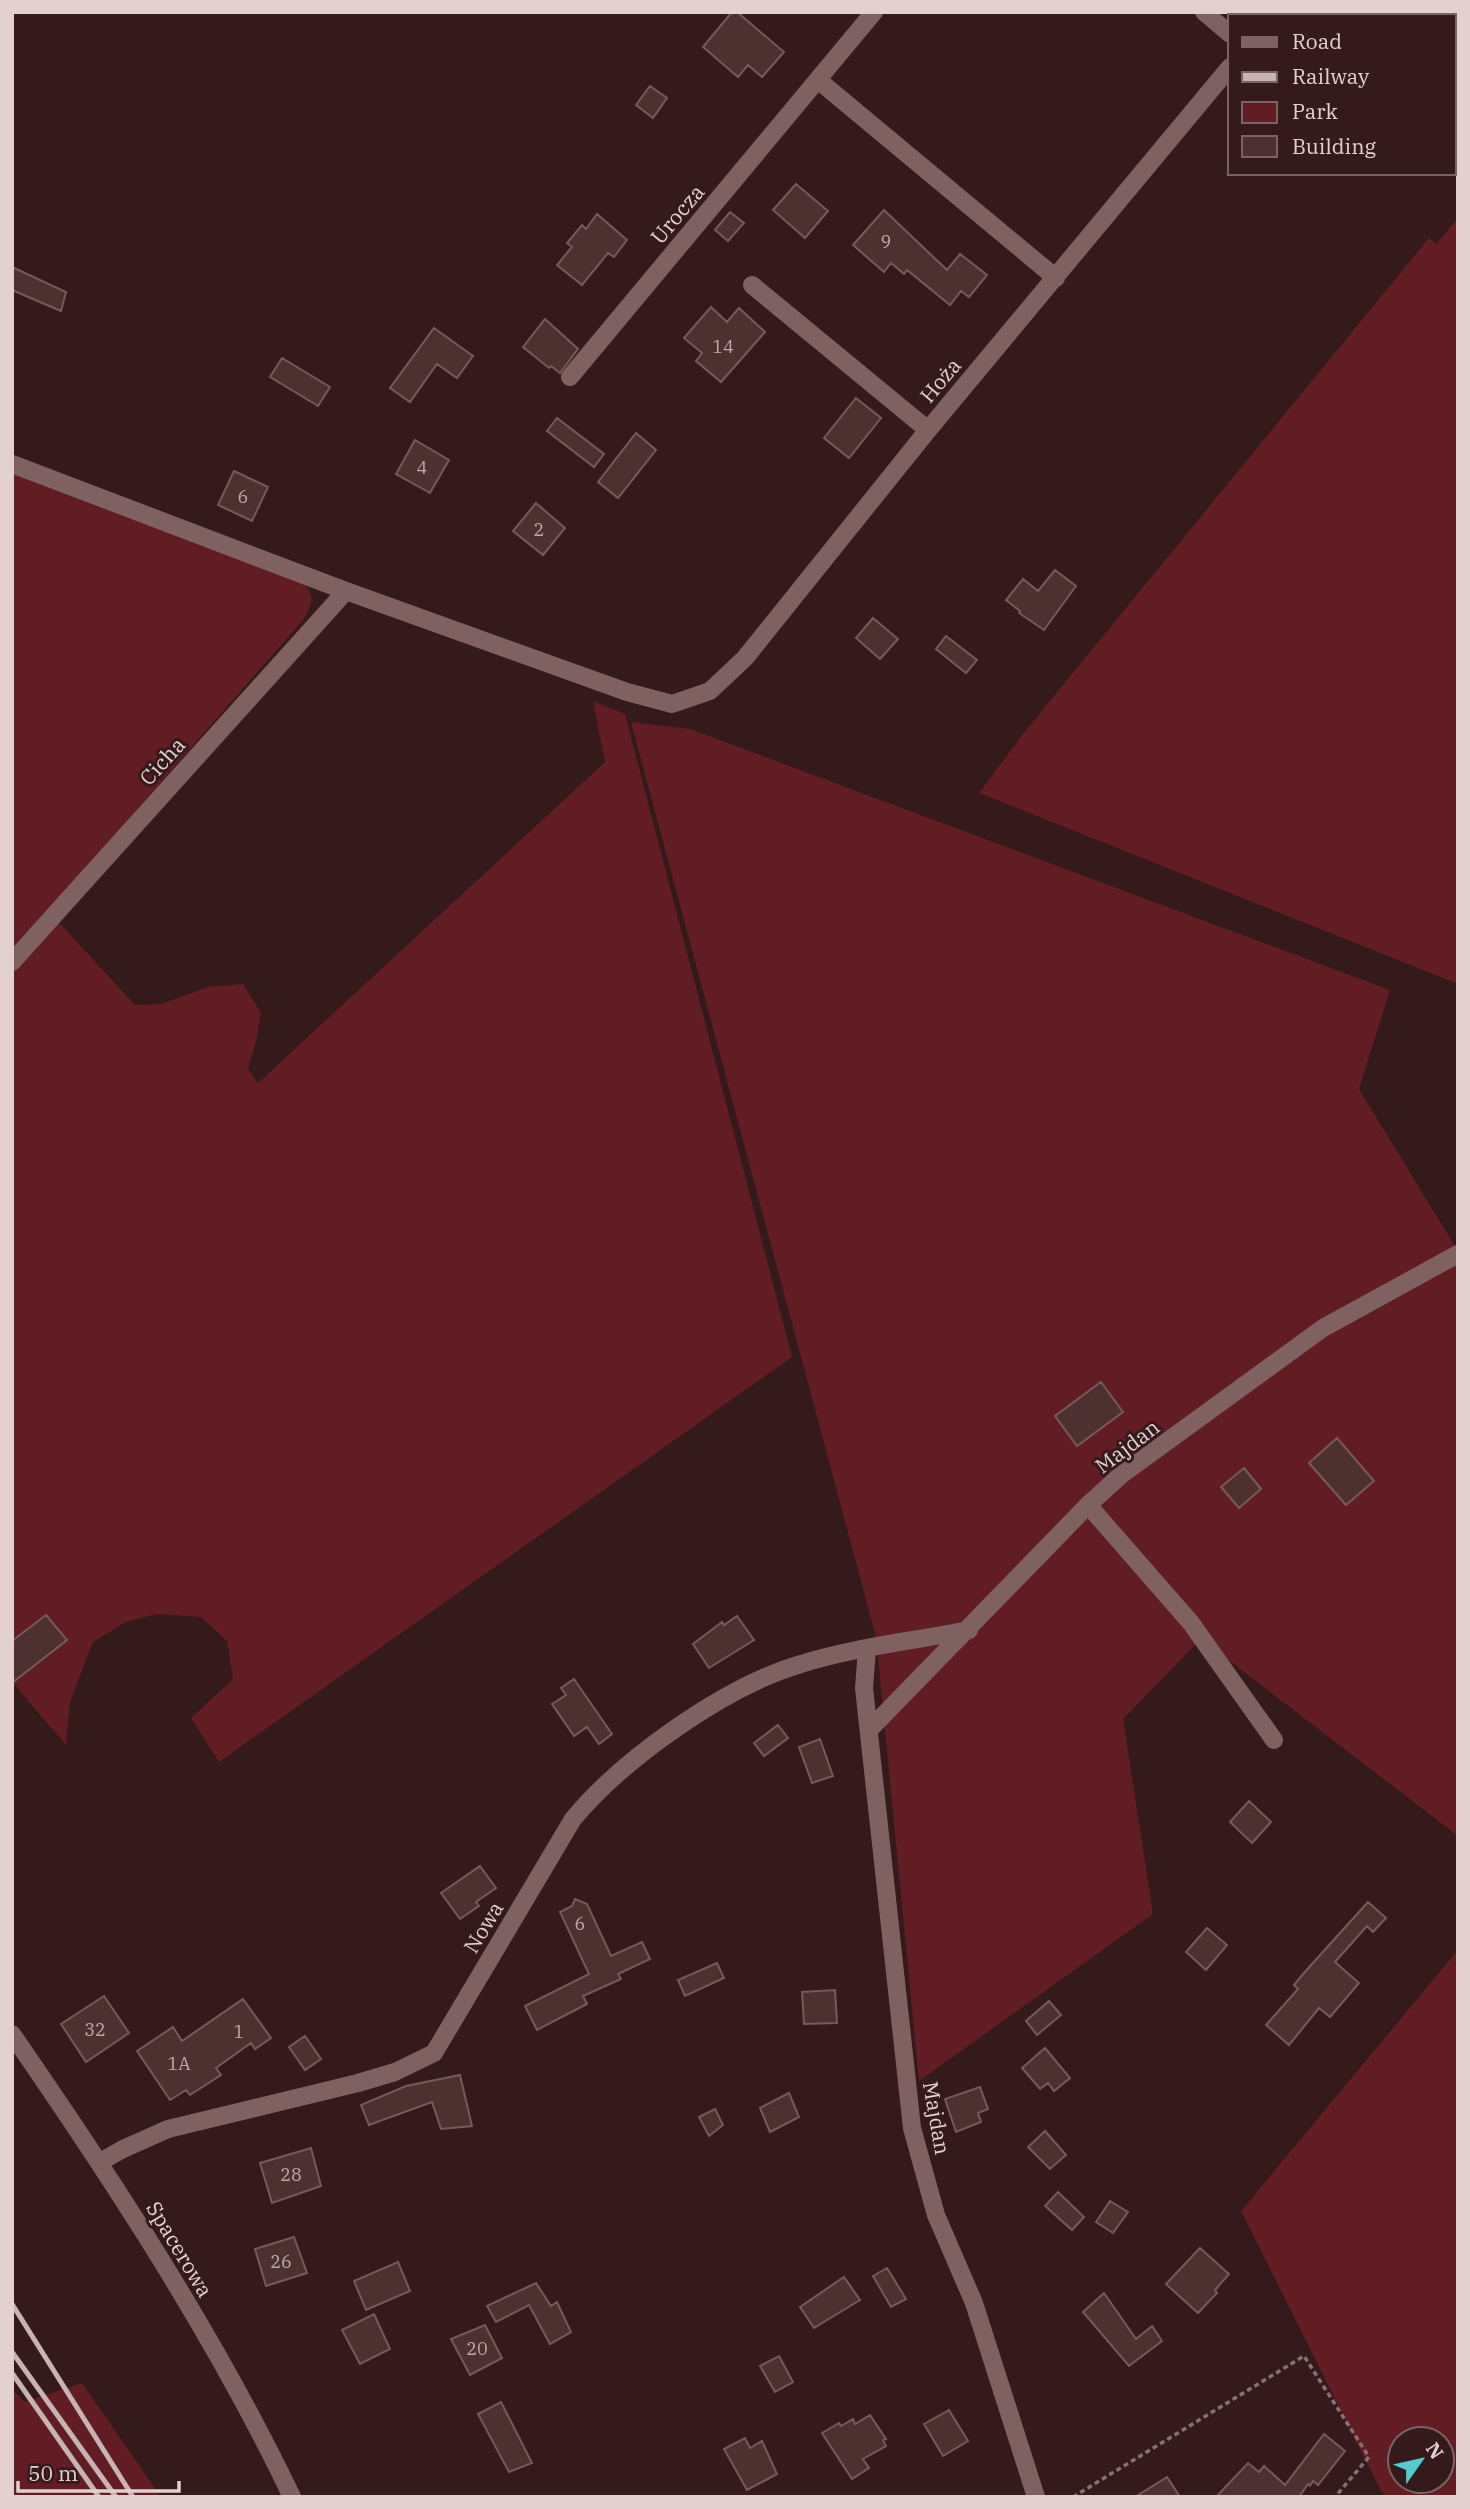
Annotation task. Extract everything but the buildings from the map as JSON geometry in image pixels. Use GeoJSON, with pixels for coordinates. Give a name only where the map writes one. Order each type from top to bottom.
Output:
{"type":"FeatureCollection","features":[{"type":"Feature","properties":{"kind":"street","name":"Urocza"},"geometry":{"type":"LineString","coordinates":[[570,377],[874,12]]}},
{"type":"Feature","properties":{"kind":"street"},"geometry":{"type":"LineString","coordinates":[[1204,12],[1228,32]]}},
{"type":"Feature","properties":{"kind":"street","name":"Hoża"},"geometry":{"type":"LineString","coordinates":[[346,591],[627,692],[672,704],[710,691],[745,658],[928,430],[1228,69]]}},
{"type":"Feature","properties":{"kind":"street"},"geometry":{"type":"LineString","coordinates":[[818,80],[1056,278]]}},
{"type":"Feature","properties":{"kind":"street"},"geometry":{"type":"LineString","coordinates":[[752,285],[928,430]]}},
{"type":"Feature","properties":{"kind":"street"},"geometry":{"type":"LineString","coordinates":[[12,464],[346,591]]}},
{"type":"Feature","properties":{"kind":"street","name":"Cicha"},"geometry":{"type":"LineString","coordinates":[[12,962],[346,591]]}},
{"type":"Feature","properties":{"kind":"street","name":"Majdan"},"geometry":{"type":"LineString","coordinates":[[869,1730],[1088,1505],[1121,1475],[1323,1328],[1458,1254]]}},
{"type":"Feature","properties":{"kind":"street"},"geometry":{"type":"LineString","coordinates":[[1088,1505],[1191,1623],[1275,1740]]}},
{"type":"Feature","properties":{"kind":"street","name":"Nowa"},"geometry":{"type":"LineString","coordinates":[[100,2162],[168,2129],[358,2083],[395,2071],[434,2053],[573,1819],[592,1796],[614,1776],[690,1719],[752,1683],[798,1664],[969,1630]]}},
{"type":"Feature","properties":{"kind":"street","name":"Majdan"},"geometry":{"type":"LineString","coordinates":[[867,1649],[864,1688],[912,2127],[936,2215],[974,2303],[1036,2497]]}},
{"type":"Feature","properties":{"kind":"street","name":"Spacerowa"},"geometry":{"type":"LineString","coordinates":[[12,2034],[100,2162],[220,2360],[264,2438],[292,2497]]}},
{"type":"Feature","properties":{"kind":"path"},"geometry":{"type":"LineString","coordinates":[[1073,2497],[1304,2356],[1369,2457],[1335,2497]]}},
{"type":"Feature","properties":{"kind":"green space"},"geometry":{"type":"Polygon","coordinates":[[[1458,218],[1458,984],[979,793],[1026,730],[1429,238],[1436,244],[1458,218]]]}},
{"type":"Feature","properties":{"kind":"green space"},"geometry":{"type":"Polygon","coordinates":[[[12,464],[301,580],[309,590],[311,599],[303,620],[12,952],[12,464]]]}},
{"type":"Feature","properties":{"kind":"green space"},"geometry":{"type":"Polygon","coordinates":[[[593,701],[625,714],[792,1357],[219,1762],[191,1718],[233,1679],[227,1641],[201,1617],[157,1614],[126,1622],[93,1642],[70,1702],[66,1745],[12,1682],[12,962],[53,916],[135,1005],[161,1004],[208,987],[243,984],[261,1013],[248,1069],[258,1083],[605,762],[593,701]]]}},
{"type":"Feature","properties":{"kind":"green space"},"geometry":{"type":"Polygon","coordinates":[[[631,722],[690,729],[1390,990],[1359,1089],[1458,1251],[1458,1836],[1201,1639],[1123,1719],[1153,1914],[919,2081],[876,1637],[631,722]]]}},
{"type":"Feature","properties":{"kind":"green space"},"geometry":{"type":"Polygon","coordinates":[[[1458,1950],[1458,2497],[1388,2497],[1381,2491],[1241,2211],[1458,1950]]]}},
{"type":"Feature","properties":{"kind":"green space"},"geometry":{"type":"Polygon","coordinates":[[[82,2383],[161,2497],[12,2497],[12,2389],[24,2402],[82,2383]]]}},
{"type":"Feature","properties":{"kind":"railway"},"geometry":{"type":"LineString","coordinates":[[12,2304],[133,2497]]}},
{"type":"Feature","properties":{"kind":"railway"},"geometry":{"type":"LineString","coordinates":[[12,2352],[116,2497]]}},
{"type":"Feature","properties":{"kind":"railway"},"geometry":{"type":"LineString","coordinates":[[12,2373],[99,2497]]}}]}
